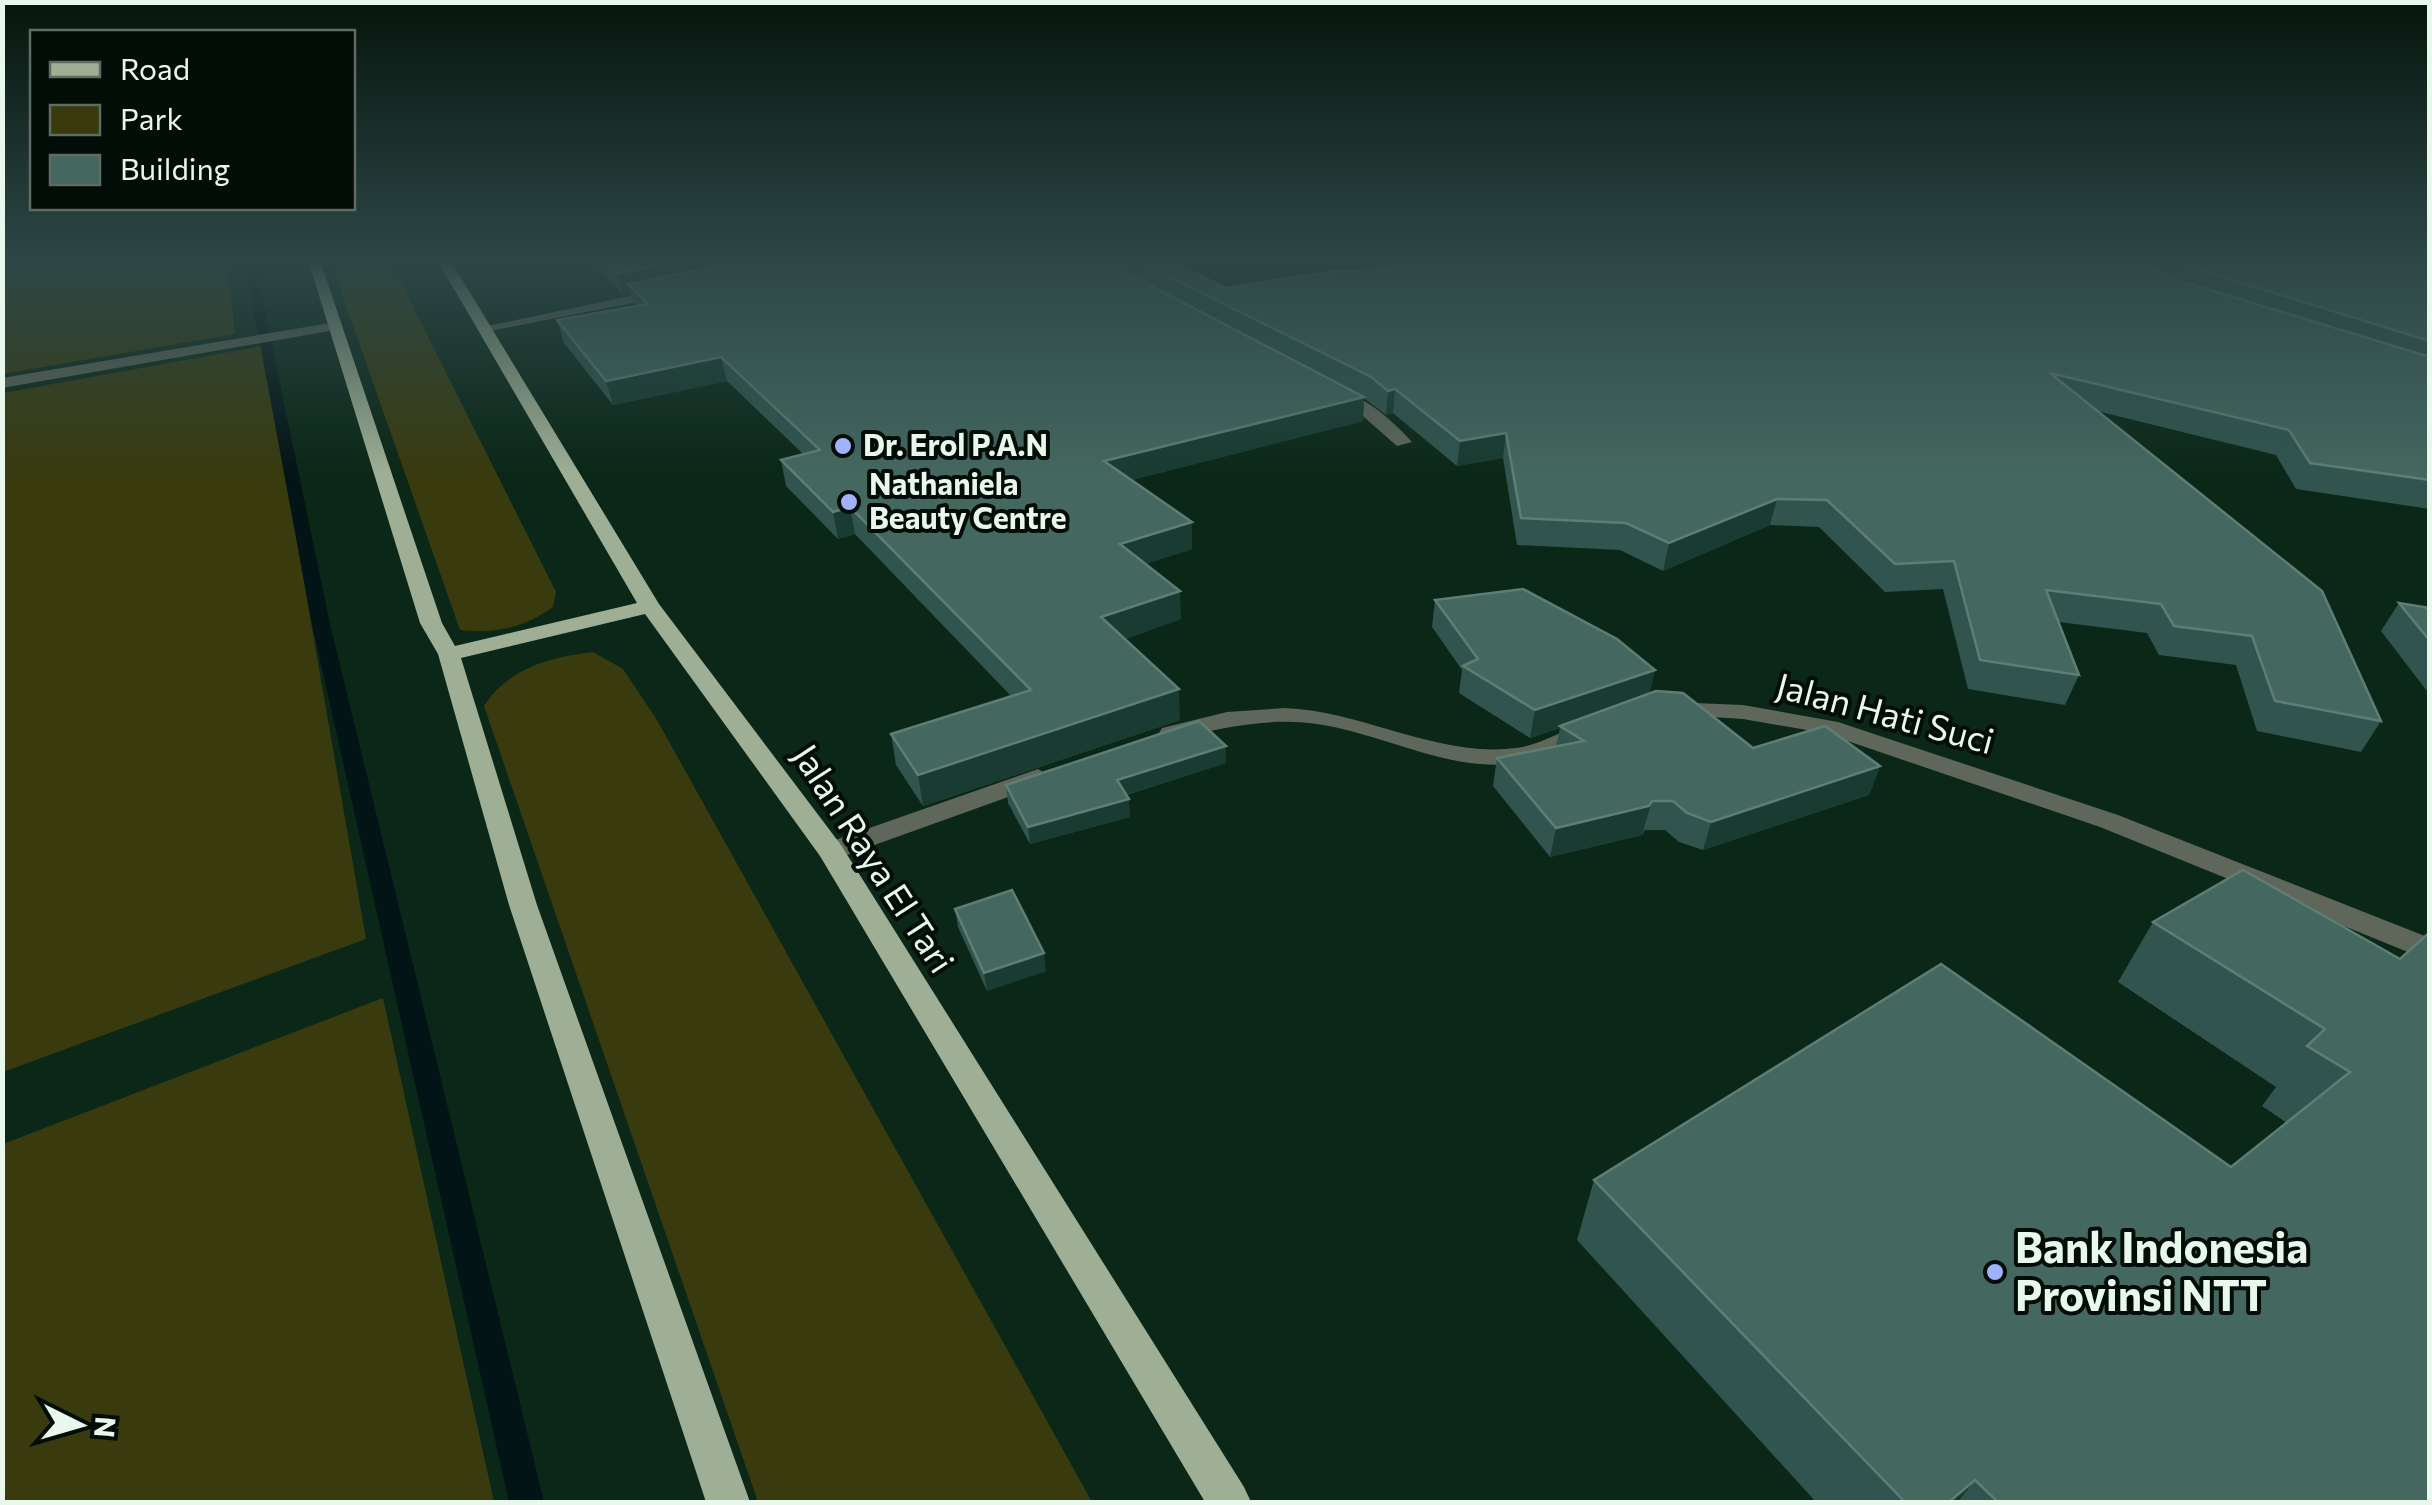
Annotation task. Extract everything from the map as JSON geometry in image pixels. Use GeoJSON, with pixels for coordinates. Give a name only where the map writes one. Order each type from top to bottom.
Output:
{"type":"FeatureCollection","features":[{"type":"Feature","properties":{"kind":"main road"},"geometry":{"type":"LineString","coordinates":[[338,333],[431,623],[450,654],[523,905],[728,1502]]}},
{"type":"Feature","properties":{"kind":"main road","name":"Jalan Raya El Tari"},"geometry":{"type":"LineString","coordinates":[[488,333],[650,606],[831,851],[1229,1502]]}},
{"type":"Feature","properties":{"kind":"main road"},"geometry":{"type":"LineString","coordinates":[[450,654],[650,606]]}},
{"type":"Feature","properties":{"kind":"street"},"geometry":{"type":"LineString","coordinates":[[2,383],[292,333]]}},
{"type":"Feature","properties":{"kind":"street"},"geometry":{"type":"LineString","coordinates":[[1323,388],[1362,407],[1404,442]]}},
{"type":"Feature","properties":{"kind":"street","name":"Jalan Hati Suci"},"geometry":{"type":"LineString","coordinates":[[1647,708],[1743,712],[1829,727],[2109,820],[2430,950]]}},
{"type":"Feature","properties":{"kind":"street"},"geometry":{"type":"LineString","coordinates":[[1148,741],[1212,722],[1288,716],[1322,718],[1457,753],[1513,756],[1614,720]]}},
{"type":"Feature","properties":{"kind":"street"},"geometry":{"type":"LineString","coordinates":[[831,851],[1061,769]]}},
{"type":"Feature","properties":{"kind":"green space"},"geometry":{"type":"Polygon","coordinates":[[[3,333],[235,333],[235,334],[3,374],[3,333]]]}},
{"type":"Feature","properties":{"kind":"green space"},"geometry":{"type":"Polygon","coordinates":[[[356,333],[426,333],[556,592],[553,607],[531,620],[509,628],[460,630],[356,333]]]}},
{"type":"Feature","properties":{"kind":"green space"},"geometry":{"type":"Polygon","coordinates":[[[263,346],[366,939],[3,1072],[3,393],[263,346]]]}},
{"type":"Feature","properties":{"kind":"green space"},"geometry":{"type":"Polygon","coordinates":[[[593,652],[623,669],[657,720],[1092,1502],[758,1502],[484,706],[505,682],[532,667],[593,652]]]}},
{"type":"Feature","properties":{"kind":"green space"},"geometry":{"type":"Polygon","coordinates":[[[383,998],[494,1502],[3,1502],[3,1144],[383,998]]]}},
{"type":"Feature","properties":{"kind":"building"},"geometry":{"type":"Polygon","coordinates":[[[568,333],[1242,333],[1364,397],[1104,461],[1192,522],[1120,544],[1180,591],[1101,617],[1179,689],[918,775],[891,734],[1031,690],[850,507],[833,512],[781,460],[820,450],[721,357],[606,381],[568,333]]]}},
{"type":"Feature","properties":{"kind":"building"},"geometry":{"type":"Polygon","coordinates":[[[1283,333],[2352,333],[2430,357],[2430,480],[2310,463],[2289,430],[2050,373],[2322,591],[2381,721],[2275,701],[2252,636],[2174,626],[2161,604],[2046,590],[2079,675],[1980,660],[1954,561],[1895,564],[1827,500],[1777,499],[1669,543],[1626,523],[1521,518],[1506,433],[1460,441],[1395,389],[1388,391],[1371,377],[1283,333]]]}},
{"type":"Feature","properties":{"kind":"building"},"geometry":{"type":"Polygon","coordinates":[[[2405,333],[2430,333],[2430,341],[2405,333]]]}},
{"type":"Feature","properties":{"kind":"building"},"geometry":{"type":"Polygon","coordinates":[[[1523,589],[1617,639],[1655,670],[1535,710],[1463,666],[1478,659],[1435,600],[1523,589]]]}},
{"type":"Feature","properties":{"kind":"building"},"geometry":{"type":"Polygon","coordinates":[[[2399,603],[2430,608],[2430,641],[2399,603]]]}},
{"type":"Feature","properties":{"kind":"building"},"geometry":{"type":"Polygon","coordinates":[[[1656,691],[1683,693],[1753,748],[1825,726],[1880,766],[1711,822],[1687,813],[1673,801],[1652,801],[1649,806],[1556,828],[1497,758],[1584,741],[1560,726],[1656,691]]]}},
{"type":"Feature","properties":{"kind":"building"},"geometry":{"type":"Polygon","coordinates":[[[1199,721],[1226,746],[1117,780],[1129,799],[1028,827],[1006,785],[1199,721]]]}},
{"type":"Feature","properties":{"kind":"building","name":"Bank Indonesia Provinsi NTT"},"geometry":{"type":"Polygon","coordinates":[[[2243,870],[2400,959],[2430,932],[2430,1502],[1998,1502],[1975,1480],[1949,1502],[1905,1502],[1594,1180],[1941,964],[2231,1167],[2350,1072],[2307,1046],[2325,1029],[2153,922],[2243,870]]]}},
{"type":"Feature","properties":{"kind":"building"},"geometry":{"type":"Polygon","coordinates":[[[1012,890],[1044,953],[984,973],[955,909],[1012,890]]]}},
{"type":"Feature","properties":{"kind":"waterway"},"geometry":{"type":"LineString","coordinates":[[264,333],[321,624],[527,1502]]}},
{"type":"Feature","properties":{"kind":"place","name":"Dr. Erol P.A.N"},"geometry":{"type":"Point","coordinates":[843,446]}},
{"type":"Feature","properties":{"kind":"place","name":"Nathaniela Beauty Centre"},"geometry":{"type":"Point","coordinates":[849,502]}},
{"type":"Feature","properties":{"kind":"place","name":"Bank Indonesia Provinsi NTT"},"geometry":{"type":"Point","coordinates":[1995,1272]}}]}
